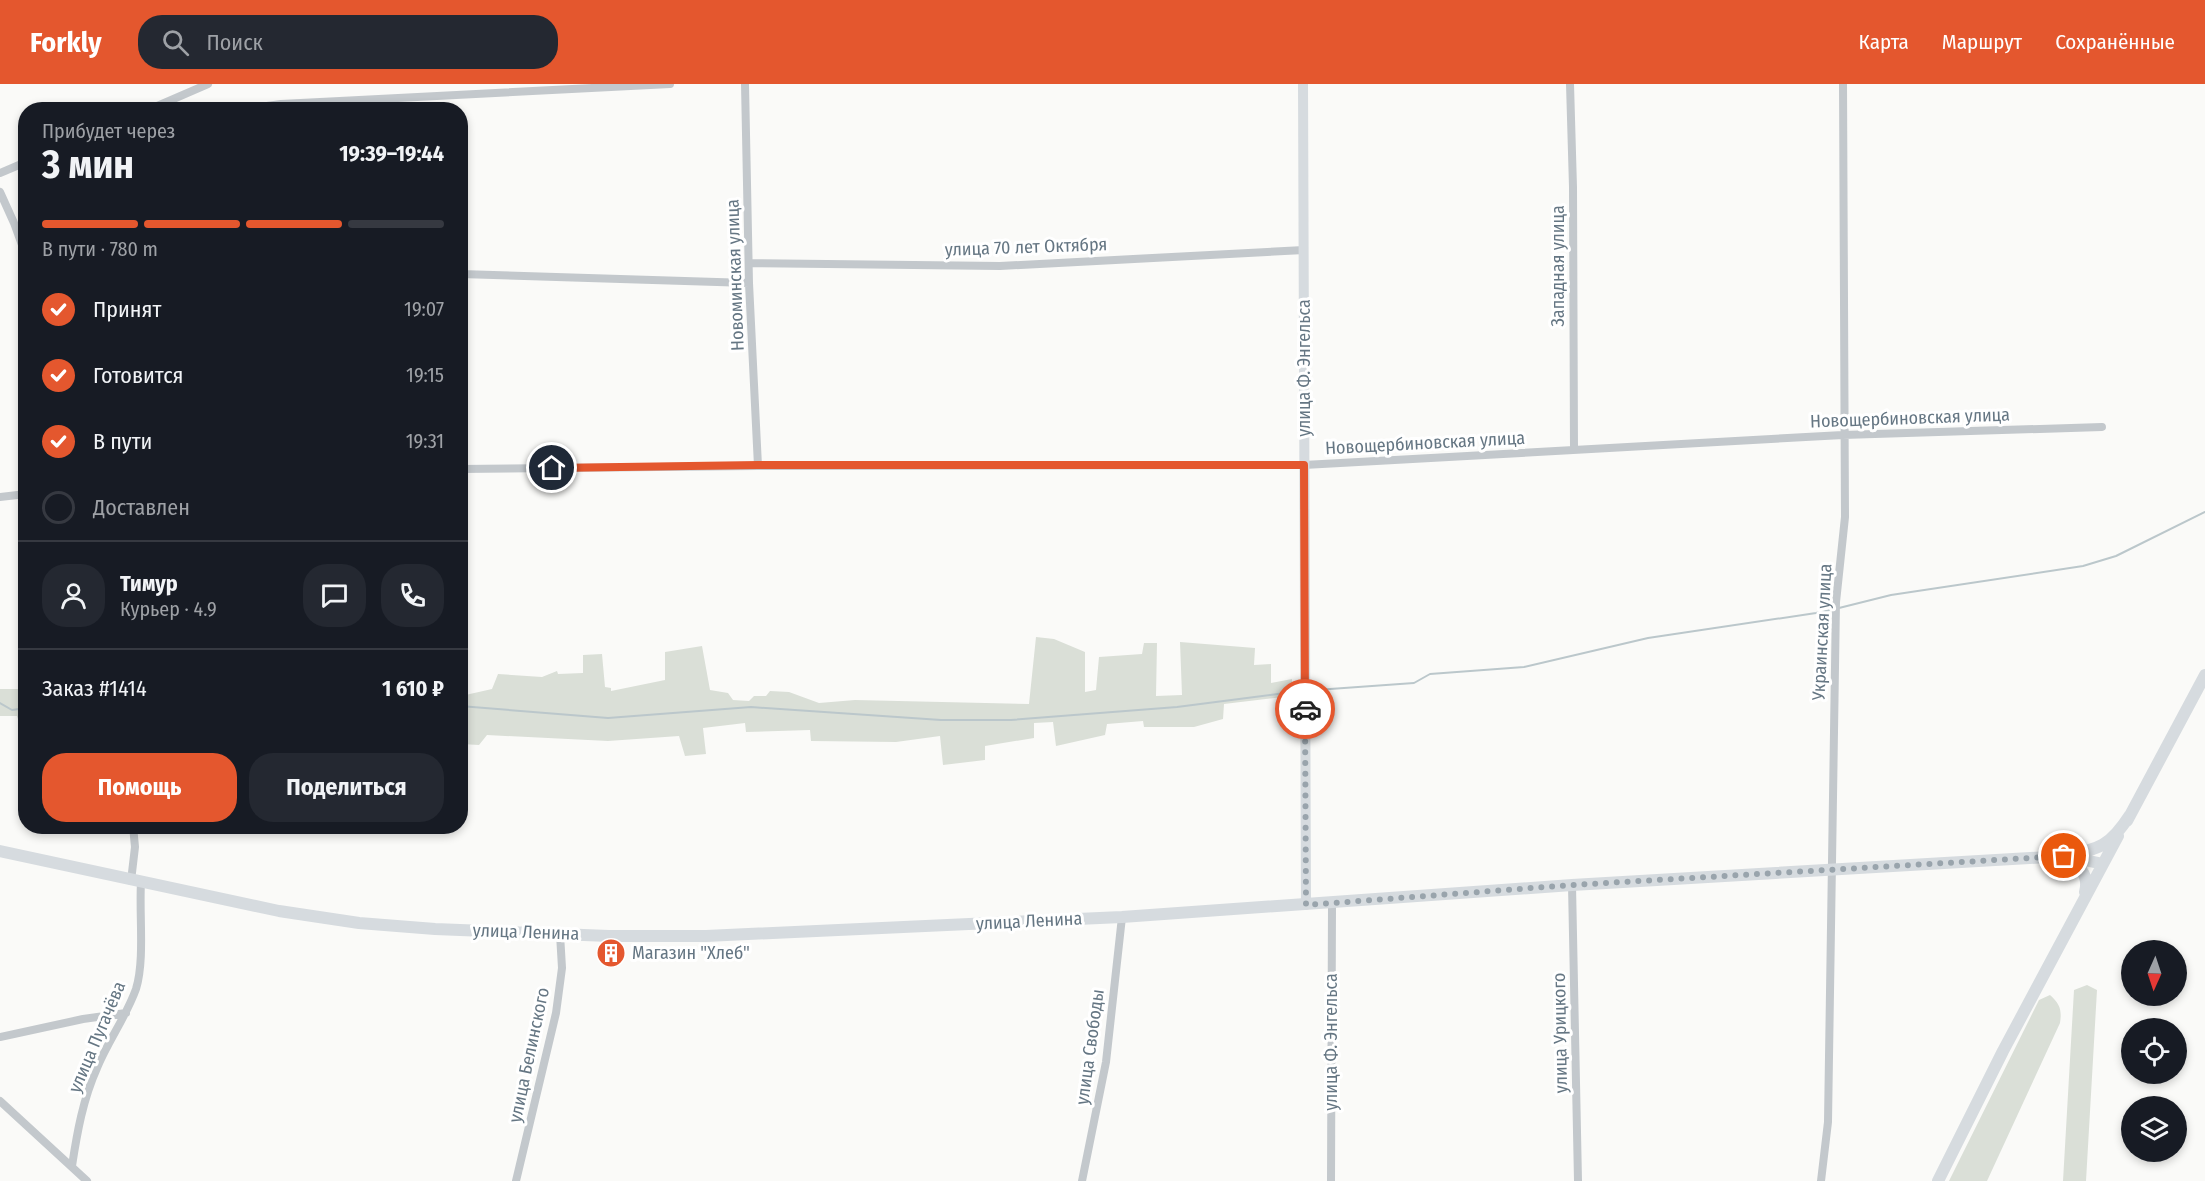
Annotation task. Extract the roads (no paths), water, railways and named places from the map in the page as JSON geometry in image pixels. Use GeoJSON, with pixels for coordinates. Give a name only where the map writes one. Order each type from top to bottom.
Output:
{"type":"FeatureCollection","features":[{"type":"Feature","properties":{"kind":"main road","name":"улица Ф. Энгельса"},"geometry":{"type":"LineString","coordinates":[[1303,84],[1306,905]]}},
{"type":"Feature","properties":{"kind":"main road"},"geometry":{"type":"LineString","coordinates":[[1938,1181],[2003,1051],[2205,675]]}},
{"type":"Feature","properties":{"kind":"main road"},"geometry":{"type":"LineString","coordinates":[[2064,856],[2090,850],[2109,841],[2118,834],[2130,815]]}},
{"type":"Feature","properties":{"kind":"main road","name":"улица Ленина"},"geometry":{"type":"LineString","coordinates":[[0,851],[279,911],[358,923],[435,929],[609,936],[706,936],[1122,917],[1332,904],[1572,885],[2064,856]]}},
{"type":"Feature","properties":{"kind":"main road"},"geometry":{"type":"LineString","coordinates":[[2064,856],[2103,864]]}},
{"type":"Feature","properties":{"kind":"main road"},"geometry":{"type":"LineString","coordinates":[[2064,856],[2083,871],[2086,879],[2081,904]]}},
{"type":"Feature","properties":{"kind":"street"},"geometry":{"type":"LineString","coordinates":[[166,102],[208,84]]}},
{"type":"Feature","properties":{"kind":"street"},"geometry":{"type":"LineString","coordinates":[[320,102],[670,84]]}},
{"type":"Feature","properties":{"kind":"street","name":"Новоминская улица"},"geometry":{"type":"LineString","coordinates":[[745,84],[749,283],[758,465]]}},
{"type":"Feature","properties":{"kind":"street","name":"Западная улица"},"geometry":{"type":"LineString","coordinates":[[1570,84],[1573,187],[1574,449]]}},
{"type":"Feature","properties":{"kind":"street","name":"Украинская улица"},"geometry":{"type":"LineString","coordinates":[[1821,1181],[1828,1122],[1830,870],[1836,602],[1845,517],[1843,84]]}},
{"type":"Feature","properties":{"kind":"street"},"geometry":{"type":"LineString","coordinates":[[0,173],[18,165]]}},
{"type":"Feature","properties":{"kind":"street"},"geometry":{"type":"LineString","coordinates":[[0,173],[18,170]]}},
{"type":"Feature","properties":{"kind":"street"},"geometry":{"type":"LineString","coordinates":[[0,192],[18,234]]}},
{"type":"Feature","properties":{"kind":"street","name":"улица 70 лет Октября"},"geometry":{"type":"LineString","coordinates":[[749,263],[1000,266],[1304,250]]}},
{"type":"Feature","properties":{"kind":"street"},"geometry":{"type":"LineString","coordinates":[[468,274],[749,283]]}},
{"type":"Feature","properties":{"kind":"street","name":"Новощербиновская улица"},"geometry":{"type":"LineString","coordinates":[[468,469],[758,465],[1304,465],[1843,435],[2102,427]]}},
{"type":"Feature","properties":{"kind":"street"},"geometry":{"type":"LineString","coordinates":[[0,497],[18,495]]}},
{"type":"Feature","properties":{"kind":"street","name":"улица Пугачёва"},"geometry":{"type":"LineString","coordinates":[[72,1166],[79,1125],[97,1067],[126,1013],[136,987],[140,950],[134,834]]}},
{"type":"Feature","properties":{"kind":"street","name":"улица Урицкого"},"geometry":{"type":"LineString","coordinates":[[1572,885],[1578,1181]]}},
{"type":"Feature","properties":{"kind":"street","name":"улица Ф. Энгельса"},"geometry":{"type":"LineString","coordinates":[[1330,1181],[1332,904]]}},
{"type":"Feature","properties":{"kind":"street","name":"улица Свободы"},"geometry":{"type":"LineString","coordinates":[[1082,1181],[1106,1062],[1122,917]]}},
{"type":"Feature","properties":{"kind":"street","name":"улица Белинского"},"geometry":{"type":"LineString","coordinates":[[516,1181],[556,1013],[562,968],[560,934]]}},
{"type":"Feature","properties":{"kind":"street"},"geometry":{"type":"LineString","coordinates":[[0,1037],[83,1019],[126,1013]]}},
{"type":"Feature","properties":{"kind":"street"},"geometry":{"type":"LineString","coordinates":[[0,1101],[87,1181]]}},
{"type":"Feature","properties":{"kind":"waterway"},"geometry":{"type":"LineString","coordinates":[[1839,608],[1891,595],[2083,566],[2116,556],[2205,512]]}},
{"type":"Feature","properties":{"kind":"waterway"},"geometry":{"type":"LineString","coordinates":[[1316,690],[1414,683],[1430,674],[1524,667],[1648,638],[1834,609]]}},
{"type":"Feature","properties":{"kind":"waterway"},"geometry":{"type":"LineString","coordinates":[[468,707],[608,718],[751,707],[941,720],[1011,720],[1177,707],[1300,691]]}},
{"type":"Feature","properties":{"kind":"waterway"},"geometry":{"type":"LineString","coordinates":[[0,703],[12,710],[18,709]]}},
{"type":"Feature","properties":{"kind":"place","name":"Магазин \"Хлеб\""},"geometry":{"type":"Point","coordinates":[611,953]}}]}
